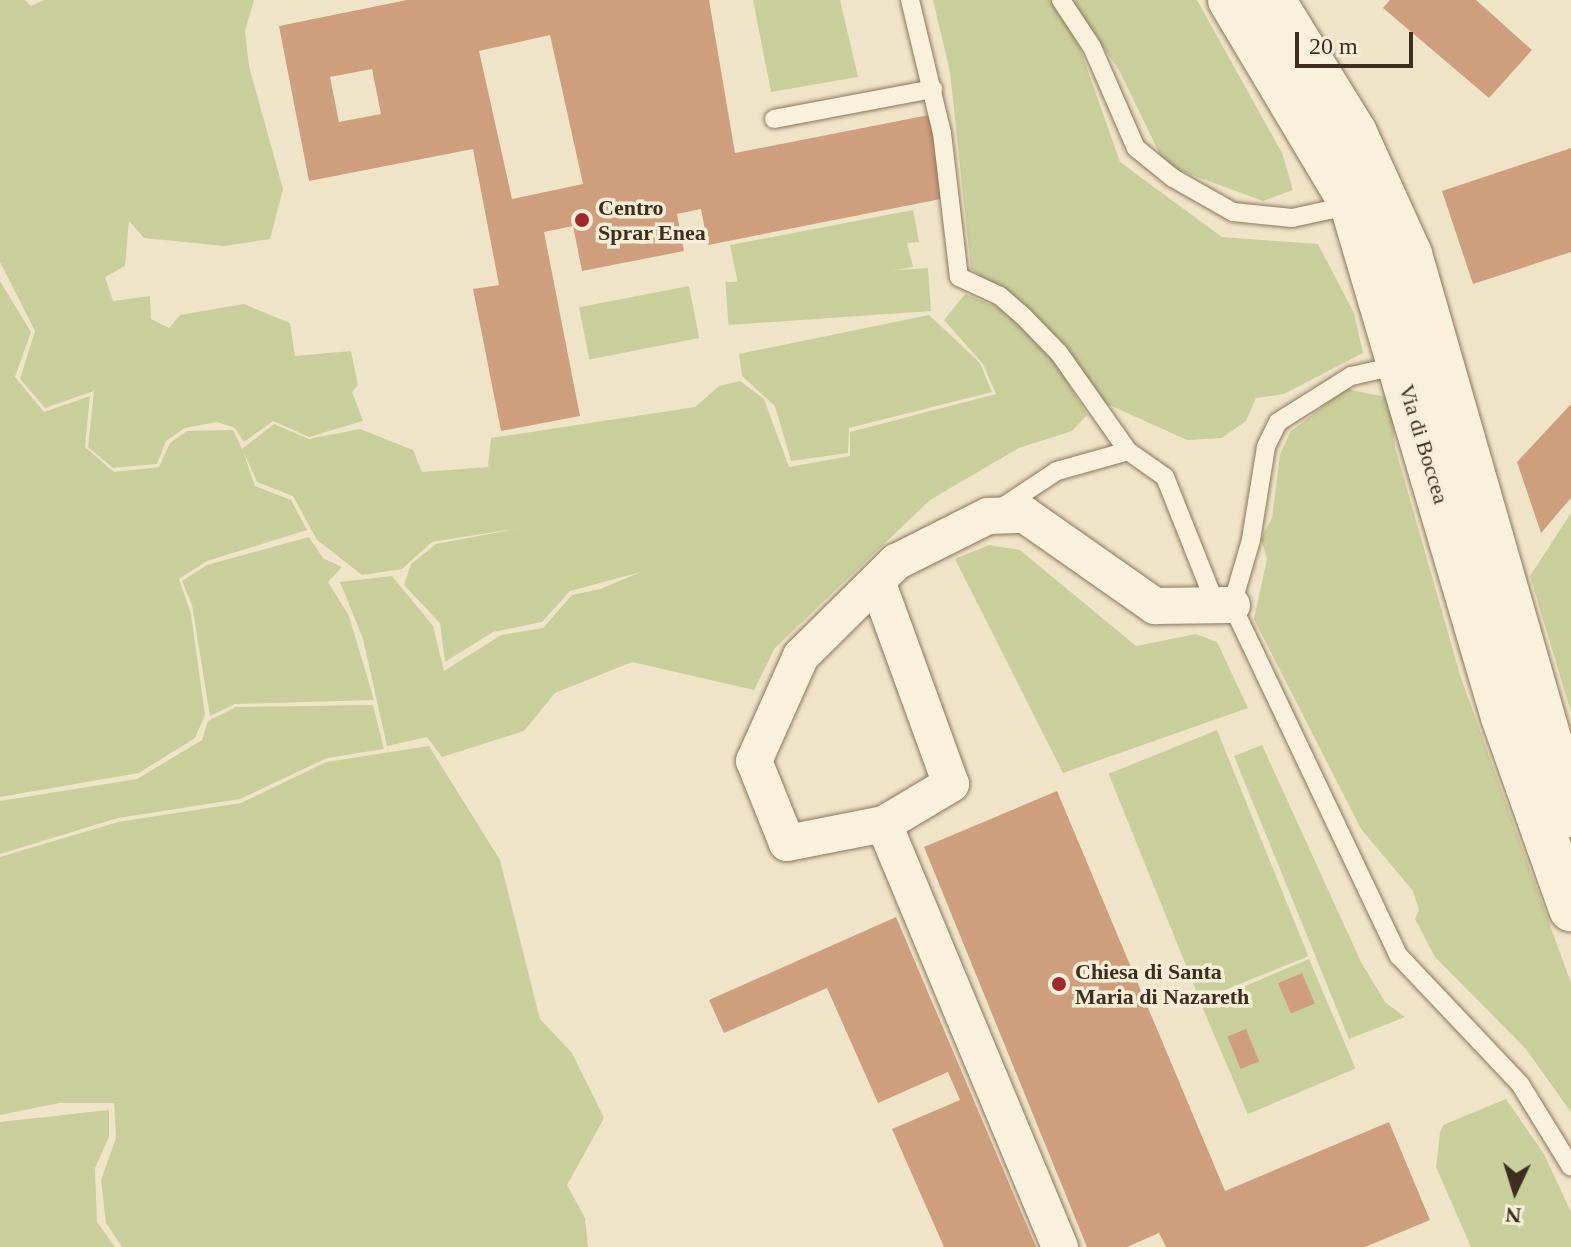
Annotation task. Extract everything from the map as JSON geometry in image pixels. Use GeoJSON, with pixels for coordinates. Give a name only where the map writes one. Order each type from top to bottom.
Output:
{"type":"FeatureCollection","features":[{"type":"Feature","properties":{"kind":"main road","name":"Via di Boccea"},"geometry":{"type":"LineString","coordinates":[[1230,0],[1352,205],[1503,717],[1571,909]]}},
{"type":"Feature","properties":{"kind":"main road","name":"Via di Boccea"},"geometry":{"type":"LineString","coordinates":[[1273,0],[1355,133],[1410,254],[1571,815]]}},
{"type":"Feature","properties":{"kind":"street"},"geometry":{"type":"LineString","coordinates":[[877,581],[951,784],[884,824],[787,843],[754,761],[801,656],[896,562],[988,516],[1025,515],[1155,606],[1224,605]]}},
{"type":"Feature","properties":{"kind":"street"},"geometry":{"type":"LineString","coordinates":[[884,824],[1060,1247]]}},
{"type":"Feature","properties":{"kind":"lane"},"geometry":{"type":"LineString","coordinates":[[910,0],[933,89],[959,277],[1000,296],[1031,325],[1128,451],[1165,477],[1224,605],[1399,956],[1520,1084],[1571,1167]]}},
{"type":"Feature","properties":{"kind":"lane"},"geometry":{"type":"LineString","coordinates":[[1061,0],[1092,47],[1136,148],[1173,178],[1233,212],[1292,218],[1352,205]]}},
{"type":"Feature","properties":{"kind":"lane"},"geometry":{"type":"LineString","coordinates":[[774,119],[933,89]]}},
{"type":"Feature","properties":{"kind":"lane"},"geometry":{"type":"LineString","coordinates":[[1224,605],[1251,540],[1266,447],[1278,422],[1351,376],[1400,365]]}},
{"type":"Feature","properties":{"kind":"lane"},"geometry":{"type":"LineString","coordinates":[[988,516],[1057,471],[1128,451]]}},
{"type":"Feature","properties":{"kind":"green space"},"geometry":{"type":"Polygon","coordinates":[[[0,0],[25,0],[31,6],[44,0],[254,0],[245,31],[249,66],[283,189],[270,239],[224,246],[144,238],[129,221],[125,266],[105,277],[113,301],[150,296],[151,319],[169,328],[180,315],[244,304],[290,323],[295,356],[351,351],[358,385],[352,392],[363,421],[309,437],[273,421],[244,442],[235,428],[217,422],[185,428],[166,441],[157,464],[113,468],[88,447],[94,391],[45,408],[20,379],[35,331],[0,262],[0,0]]]}},
{"type":"Feature","properties":{"kind":"green space"},"geometry":{"type":"Polygon","coordinates":[[[753,0],[840,0],[858,77],[771,92],[753,0]]]}},
{"type":"Feature","properties":{"kind":"green space"},"geometry":{"type":"Polygon","coordinates":[[[933,0],[1055,0],[1080,48],[1120,162],[1222,237],[1318,244],[1354,313],[1363,353],[1284,394],[1256,398],[1246,421],[1222,438],[1187,440],[1105,403],[1062,342],[1024,304],[971,269],[950,72],[933,0]]]}},
{"type":"Feature","properties":{"kind":"green space"},"geometry":{"type":"Polygon","coordinates":[[[1071,0],[1197,0],[1282,153],[1293,190],[1263,201],[1165,165],[1119,70],[1071,0]]]}},
{"type":"Feature","properties":{"kind":"green space"},"geometry":{"type":"Polygon","coordinates":[[[913,210],[919,242],[907,243],[913,267],[741,298],[730,245],[913,210]]]}},
{"type":"Feature","properties":{"kind":"green space"},"geometry":{"type":"Polygon","coordinates":[[[928,268],[931,311],[728,325],[725,282],[928,268]]]}},
{"type":"Feature","properties":{"kind":"green space"},"geometry":{"type":"Polygon","coordinates":[[[0,281],[31,332],[15,377],[44,412],[90,396],[85,447],[114,472],[159,467],[170,443],[187,431],[233,430],[242,449],[274,424],[309,439],[360,429],[413,450],[422,472],[488,467],[491,438],[695,407],[719,386],[740,381],[764,399],[789,467],[850,456],[850,432],[996,394],[983,364],[944,320],[965,294],[999,308],[1029,334],[1055,361],[1087,415],[1072,431],[1019,448],[930,500],[775,648],[754,690],[632,662],[555,693],[524,731],[442,757],[427,737],[387,746],[363,639],[340,582],[392,576],[433,626],[444,671],[501,635],[543,628],[572,595],[600,589],[641,572],[570,591],[542,622],[493,632],[445,662],[440,623],[404,585],[411,564],[436,544],[520,528],[432,542],[402,569],[362,575],[317,540],[293,496],[257,482],[243,451],[255,486],[291,500],[307,530],[207,561],[179,579],[191,614],[205,715],[195,738],[139,773],[0,797],[0,281]]]}},
{"type":"Feature","properties":{"kind":"green space"},"geometry":{"type":"Polygon","coordinates":[[[689,286],[699,338],[589,359],[579,307],[689,286]]]}},
{"type":"Feature","properties":{"kind":"green space"},"geometry":{"type":"Polygon","coordinates":[[[929,315],[980,363],[992,392],[849,428],[848,453],[791,461],[775,406],[742,376],[739,354],[929,315]]]}},
{"type":"Feature","properties":{"kind":"green space"},"geometry":{"type":"Polygon","coordinates":[[[1346,389],[1391,398],[1395,447],[1461,678],[1571,983],[1571,1112],[1525,1048],[1435,957],[1415,919],[1419,910],[1413,891],[1361,829],[1254,619],[1267,559],[1261,539],[1272,518],[1280,454],[1291,431],[1346,389]]]}},
{"type":"Feature","properties":{"kind":"green space"},"geometry":{"type":"Polygon","coordinates":[[[1571,513],[1571,712],[1530,576],[1571,513]]]}},
{"type":"Feature","properties":{"kind":"green space"},"geometry":{"type":"Polygon","coordinates":[[[309,537],[323,558],[342,567],[328,582],[349,616],[374,700],[235,704],[210,716],[192,605],[182,581],[207,565],[309,537]]]}},
{"type":"Feature","properties":{"kind":"green space"},"geometry":{"type":"Polygon","coordinates":[[[989,545],[1020,550],[1136,646],[1196,634],[1217,642],[1248,708],[1063,773],[955,559],[989,545]]]}},
{"type":"Feature","properties":{"kind":"green space"},"geometry":{"type":"Polygon","coordinates":[[[373,705],[384,749],[327,758],[240,799],[118,818],[0,854],[0,801],[137,779],[202,740],[208,721],[236,707],[373,705]]]}},
{"type":"Feature","properties":{"kind":"green space"},"geometry":{"type":"Polygon","coordinates":[[[1217,730],[1308,956],[1200,1000],[1109,774],[1217,730]]]}},
{"type":"Feature","properties":{"kind":"green space"},"geometry":{"type":"Polygon","coordinates":[[[1262,745],[1361,962],[1385,1002],[1405,1017],[1349,1039],[1234,756],[1262,745]]]}},
{"type":"Feature","properties":{"kind":"green space"},"geometry":{"type":"Polygon","coordinates":[[[429,746],[500,860],[540,1019],[572,1053],[604,1118],[567,1185],[585,1218],[588,1247],[122,1247],[106,1223],[101,1180],[116,1138],[114,1103],[59,1103],[0,1115],[0,857],[118,822],[241,803],[326,762],[429,746]]]}},
{"type":"Feature","properties":{"kind":"green space"},"geometry":{"type":"Polygon","coordinates":[[[1309,959],[1355,1069],[1248,1114],[1201,1005],[1309,959]]]}},
{"type":"Feature","properties":{"kind":"green space"},"geometry":{"type":"Polygon","coordinates":[[[1506,1099],[1544,1154],[1571,1212],[1571,1247],[1471,1247],[1436,1167],[1440,1133],[1443,1125],[1506,1099]]]}},
{"type":"Feature","properties":{"kind":"green space"},"geometry":{"type":"Polygon","coordinates":[[[109,1110],[109,1137],[95,1168],[97,1222],[115,1247],[0,1247],[0,1122],[109,1110]]]}},
{"type":"Feature","properties":{"kind":"building","name":"Centro Sprar Enea"},"geometry":{"type":"Polygon","coordinates":[[[407,0],[709,0],[735,153],[929,115],[946,198],[708,245],[701,209],[677,214],[684,251],[582,271],[573,226],[544,232],[580,416],[501,431],[473,289],[499,285],[473,149],[309,181],[279,26],[407,0]],[[550,35],[479,51],[512,199],[583,184],[550,35]],[[372,69],[330,77],[339,122],[381,114],[372,69]]]}},
{"type":"Feature","properties":{"kind":"building"},"geometry":{"type":"Polygon","coordinates":[[[1390,0],[1476,0],[1532,50],[1489,98],[1383,8],[1390,0]]]}},
{"type":"Feature","properties":{"kind":"building"},"geometry":{"type":"Polygon","coordinates":[[[1571,148],[1571,252],[1473,284],[1442,191],[1571,148]]]}},
{"type":"Feature","properties":{"kind":"building"},"geometry":{"type":"Polygon","coordinates":[[[1571,404],[1571,498],[1541,533],[1517,462],[1571,404]]]}},
{"type":"Feature","properties":{"kind":"building","name":"Chiesa di Santa Maria di Nazareth"},"geometry":{"type":"Polygon","coordinates":[[[1057,791],[1225,1191],[1389,1122],[1430,1220],[1365,1247],[1166,1247],[1159,1233],[1127,1247],[1087,1247],[924,847],[1057,791]]]}},
{"type":"Feature","properties":{"kind":"building"},"geometry":{"type":"Polygon","coordinates":[[[896,917],[1036,1247],[944,1247],[892,1129],[960,1100],[948,1072],[878,1103],[827,988],[724,1033],[709,1000],[896,917]]]}},
{"type":"Feature","properties":{"kind":"building"},"geometry":{"type":"Polygon","coordinates":[[[1302,973],[1315,1003],[1291,1014],[1278,983],[1302,973]]]}},
{"type":"Feature","properties":{"kind":"building"},"geometry":{"type":"Polygon","coordinates":[[[1246,1029],[1259,1061],[1241,1069],[1227,1036],[1246,1029]]]}},
{"type":"Feature","properties":{"kind":"place","name":"Centro Sprar Enea"},"geometry":{"type":"Point","coordinates":[582,220]}},
{"type":"Feature","properties":{"kind":"place","name":"Chiesa di Santa Maria di Nazareth"},"geometry":{"type":"Point","coordinates":[1059,984]}}]}
